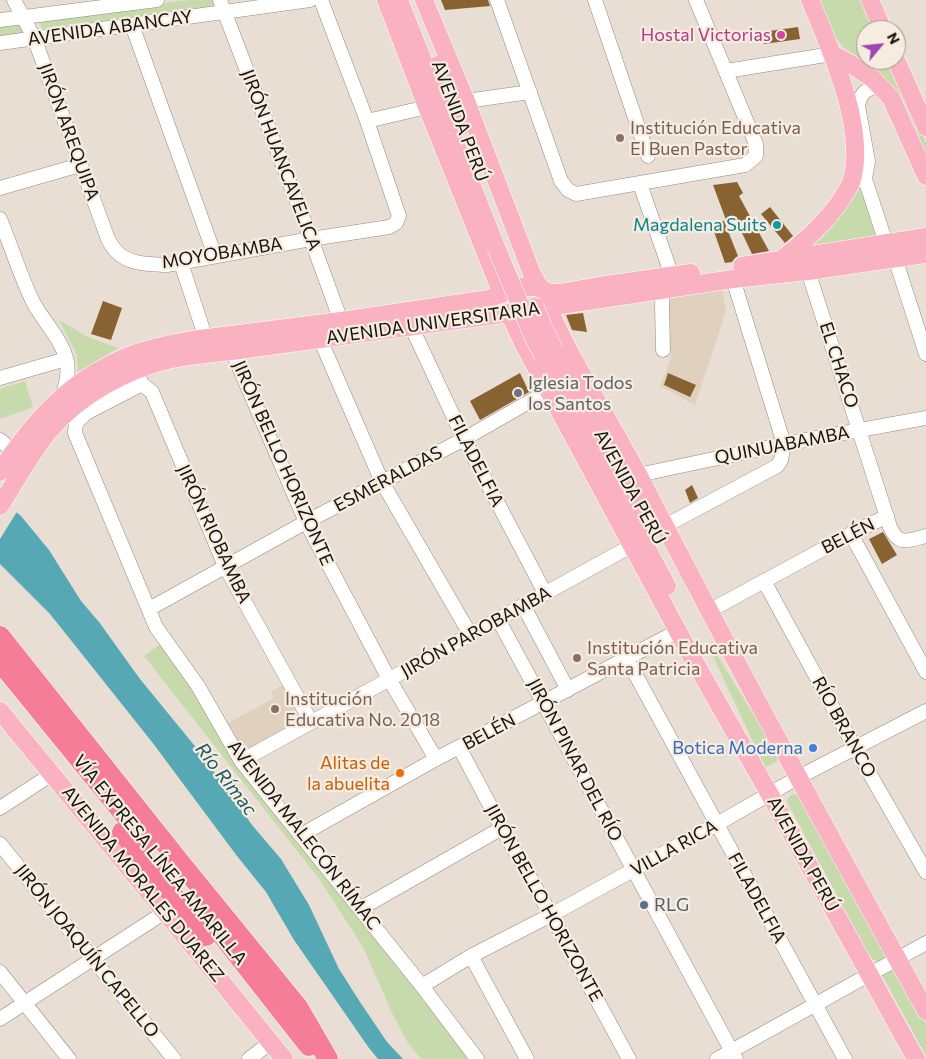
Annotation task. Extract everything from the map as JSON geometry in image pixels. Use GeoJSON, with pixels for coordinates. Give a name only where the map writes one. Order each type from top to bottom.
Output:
{"type":"FeatureCollection","features":[{"type":"Feature","properties":{"kind":"highway"},"geometry":{"type":"LineString","coordinates":[[0,636],[298,1007],[328,1059]]}},
{"type":"Feature","properties":{"kind":"highway","name":"VÍA EXPRESA LÍNEA AMARILLA"},"geometry":{"type":"LineString","coordinates":[[0,662],[185,888],[319,1059]]}},
{"type":"Feature","properties":{"kind":"highway","name":"VÍA EXPRESA LÍNEA AMARILLA"},"geometry":{"type":"LineString","coordinates":[[0,681],[304,1059]]}},
{"type":"Feature","properties":{"kind":"main road","name":"AVENIDA PERÚ"},"geometry":{"type":"LineString","coordinates":[[386,0],[502,294]]}},
{"type":"Feature","properties":{"kind":"main road","name":"AVENIDA PERÚ"},"geometry":{"type":"LineString","coordinates":[[399,0],[502,245]]}},
{"type":"Feature","properties":{"kind":"main road","name":"AVENIDA PERÚ"},"geometry":{"type":"LineString","coordinates":[[412,0],[502,245],[533,336],[549,352],[720,649],[779,742]]}},
{"type":"Feature","properties":{"kind":"main road","name":"AVENIDA PERÚ"},"geometry":{"type":"LineString","coordinates":[[424,0],[466,101],[532,274],[540,288]]}},
{"type":"Feature","properties":{"kind":"main road"},"geometry":{"type":"LineString","coordinates":[[780,261],[804,242],[834,212],[850,185],[854,166],[855,148],[848,104],[832,54],[810,0]]}},
{"type":"Feature","properties":{"kind":"main road"},"geometry":{"type":"LineString","coordinates":[[870,0],[879,20]]}},
{"type":"Feature","properties":{"kind":"main road"},"geometry":{"type":"LineString","coordinates":[[832,54],[873,79],[891,98],[926,176]]}},
{"type":"Feature","properties":{"kind":"main road"},"geometry":{"type":"LineString","coordinates":[[902,70],[920,100],[926,127]]}},
{"type":"Feature","properties":{"kind":"main road","name":"AVENIDA UNIVERSITARIA"},"geometry":{"type":"LineString","coordinates":[[1,471],[40,419],[62,396],[88,377],[111,364],[137,353],[167,345],[489,299],[521,287],[533,286],[550,293],[558,293],[599,286],[733,279],[808,270],[890,250],[926,237]]}},
{"type":"Feature","properties":{"kind":"main road","name":"AVENIDA UNIVERSITARIA"},"geometry":{"type":"LineString","coordinates":[[0,506],[29,458],[49,431],[73,407],[119,378],[139,377],[154,364],[172,359],[548,307],[780,261],[890,250],[926,254]]}},
{"type":"Feature","properties":{"kind":"main road","name":"AVENIDA PERÚ"},"geometry":{"type":"LineString","coordinates":[[548,307],[564,341],[638,475],[779,742],[926,1011]]}},
{"type":"Feature","properties":{"kind":"main road","name":"AVENIDA PERÚ"},"geometry":{"type":"LineString","coordinates":[[509,313],[522,343],[631,546],[916,1059]]}},
{"type":"Feature","properties":{"kind":"main road","name":"AVENIDA PERÚ"},"geometry":{"type":"LineString","coordinates":[[549,352],[678,607],[688,650]]}},
{"type":"Feature","properties":{"kind":"main road","name":"AVENIDA MORALES DUAREZ"},"geometry":{"type":"LineString","coordinates":[[0,711],[284,1059]]}},
{"type":"Feature","properties":{"kind":"street","name":"JIRÓN AREQUIPA"},"geometry":{"type":"LineString","coordinates":[[14,0],[34,38],[108,239]]}},
{"type":"Feature","properties":{"kind":"street","name":"AVENIDA ABANCAY"},"geometry":{"type":"LineString","coordinates":[[0,20],[122,2],[157,0]]}},
{"type":"Feature","properties":{"kind":"street","name":"AVENIDA ABANCAY"},"geometry":{"type":"LineString","coordinates":[[0,42],[132,25],[222,6],[310,0]]}},
{"type":"Feature","properties":{"kind":"street"},"geometry":{"type":"LineString","coordinates":[[320,0],[367,122],[427,107]]}},
{"type":"Feature","properties":{"kind":"street"},"geometry":{"type":"LineString","coordinates":[[497,0],[561,180],[568,190],[576,194],[745,165],[756,156],[756,144],[696,0]]}},
{"type":"Feature","properties":{"kind":"street"},"geometry":{"type":"LineString","coordinates":[[595,0],[648,156]]}},
{"type":"Feature","properties":{"kind":"street","name":"JIRÓN HUANCAVELICA"},"geometry":{"type":"LineString","coordinates":[[222,6],[312,239],[341,321]]}},
{"type":"Feature","properties":{"kind":"street"},"geometry":{"type":"LineString","coordinates":[[132,25],[215,256]]}},
{"type":"Feature","properties":{"kind":"street"},"geometry":{"type":"LineString","coordinates":[[726,71],[832,54]]}},
{"type":"Feature","properties":{"kind":"street"},"geometry":{"type":"LineString","coordinates":[[865,179],[868,161],[858,114],[859,98],[867,89],[879,86]]}},
{"type":"Feature","properties":{"kind":"street"},"geometry":{"type":"LineString","coordinates":[[466,101],[530,92]]}},
{"type":"Feature","properties":{"kind":"street","name":"MOYOBAMBA"},"geometry":{"type":"LineString","coordinates":[[108,239],[117,252],[128,260],[142,264],[167,265],[389,227],[396,223],[399,216],[367,122]]}},
{"type":"Feature","properties":{"kind":"street"},"geometry":{"type":"LineString","coordinates":[[855,148],[926,354]]}},
{"type":"Feature","properties":{"kind":"street"},"geometry":{"type":"LineString","coordinates":[[0,188],[80,164]]}},
{"type":"Feature","properties":{"kind":"street"},"geometry":{"type":"LineString","coordinates":[[640,184],[667,283],[662,305],[663,350]]}},
{"type":"Feature","properties":{"kind":"street"},"geometry":{"type":"LineString","coordinates":[[0,219],[26,288],[66,359],[67,376],[62,396]]}},
{"type":"Feature","properties":{"kind":"street"},"geometry":{"type":"LineString","coordinates":[[180,263],[206,339]]}},
{"type":"Feature","properties":{"kind":"street","name":"EL CHACO"},"geometry":{"type":"LineString","coordinates":[[808,270],[887,516]]}},
{"type":"Feature","properties":{"kind":"street"},"geometry":{"type":"LineString","coordinates":[[665,526],[777,466],[780,460],[784,444],[733,279]]}},
{"type":"Feature","properties":{"kind":"street","name":"FILADELFIA"},"geometry":{"type":"LineString","coordinates":[[411,326],[464,439],[545,593]]}},
{"type":"Feature","properties":{"kind":"street"},"geometry":{"type":"LineString","coordinates":[[320,339],[382,482],[470,634]]}},
{"type":"Feature","properties":{"kind":"street","name":"JIRÓN BELLO HORIZONTE"},"geometry":{"type":"LineString","coordinates":[[232,351],[306,522],[389,679],[436,759]]}},
{"type":"Feature","properties":{"kind":"street"},"geometry":{"type":"LineString","coordinates":[[0,378],[66,359]]}},
{"type":"Feature","properties":{"kind":"street","name":"JIRÓN RIOBAMBA"},"geometry":{"type":"LineString","coordinates":[[139,377],[152,392],[225,566],[311,722]]}},
{"type":"Feature","properties":{"kind":"street","name":"AVENIDA MALECÓN RÍMAC"},"geometry":{"type":"LineString","coordinates":[[139,377],[86,413],[76,423],[76,433],[156,627],[198,686],[241,761],[422,986],[478,1059]]}},
{"type":"Feature","properties":{"kind":"street","name":"ESMERALDAS"},"geometry":{"type":"LineString","coordinates":[[148,609],[548,392]]}},
{"type":"Feature","properties":{"kind":"street","name":"QUINUABAMBA"},"geometry":{"type":"LineString","coordinates":[[638,475],[784,444],[926,418]]}},
{"type":"Feature","properties":{"kind":"street"},"geometry":{"type":"LineString","coordinates":[[0,440],[14,452]]}},
{"type":"Feature","properties":{"kind":"street","name":"BELÉN"},"geometry":{"type":"LineString","coordinates":[[709,611],[887,516],[894,535],[898,539],[903,541],[926,536]]}},
{"type":"Feature","properties":{"kind":"street"},"geometry":{"type":"LineString","coordinates":[[851,534],[926,672]]}},
{"type":"Feature","properties":{"kind":"street","name":"JIRÓN PAROBAMBA"},"geometry":{"type":"LineString","coordinates":[[241,761],[631,546]]}},
{"type":"Feature","properties":{"kind":"street","name":"RÍO BRANCO"},"geometry":{"type":"LineString","coordinates":[[764,581],[855,748],[926,872]]}},
{"type":"Feature","properties":{"kind":"street"},"geometry":{"type":"LineString","coordinates":[[523,605],[568,690]]}},
{"type":"Feature","properties":{"kind":"street","name":"JIRÓN PINAR DEL RÍO"},"geometry":{"type":"LineString","coordinates":[[498,619],[734,1055]]}},
{"type":"Feature","properties":{"kind":"street","name":"BELÉN"},"geometry":{"type":"LineString","coordinates":[[301,835],[458,747],[678,631]]}},
{"type":"Feature","properties":{"kind":"street","name":"FILADELFIA"},"geometry":{"type":"LineString","coordinates":[[627,658],[845,1059]]}},
{"type":"Feature","properties":{"kind":"street","name":"VILLA RICA"},"geometry":{"type":"LineString","coordinates":[[422,986],[471,956],[551,915],[799,777],[926,711]]}},
{"type":"Feature","properties":{"kind":"street","name":"JIRÓN BELLO HORIZONTE"},"geometry":{"type":"LineString","coordinates":[[458,747],[629,1059]]}},
{"type":"Feature","properties":{"kind":"street"},"geometry":{"type":"LineString","coordinates":[[0,808],[52,774]]}},
{"type":"Feature","properties":{"kind":"street"},"geometry":{"type":"LineString","coordinates":[[360,909],[502,828]]}},
{"type":"Feature","properties":{"kind":"street","name":"JIRÓN JOAQUÍN CAPELLO"},"geometry":{"type":"LineString","coordinates":[[0,844],[174,1059]]}},
{"type":"Feature","properties":{"kind":"street"},"geometry":{"type":"LineString","coordinates":[[0,1018],[165,912]]}},
{"type":"Feature","properties":{"kind":"street"},"geometry":{"type":"LineString","coordinates":[[717,1059],[734,1055],[815,1005],[926,943]]}},
{"type":"Feature","properties":{"kind":"street"},"geometry":{"type":"LineString","coordinates":[[471,956],[527,1059]]}},
{"type":"Feature","properties":{"kind":"street"},"geometry":{"type":"LineString","coordinates":[[0,972],[69,1059]]}},
{"type":"Feature","properties":{"kind":"street"},"geometry":{"type":"LineString","coordinates":[[249,1059],[271,1042]]}},
{"type":"Feature","properties":{"kind":"shaded area"},"geometry":{"type":"Polygon","coordinates":[[[722,290],[726,311],[695,405],[660,386],[671,359],[666,298],[722,290]]]}},
{"type":"Feature","properties":{"kind":"shaded area","name":"Institución Educativa No. 2018"},"geometry":{"type":"Polygon","coordinates":[[[283,685],[302,720],[241,754],[225,725],[274,698],[271,692],[283,685]]]}},
{"type":"Feature","properties":{"kind":"green space"},"geometry":{"type":"Polygon","coordinates":[[[187,0],[218,0],[220,6],[45,30],[41,27],[40,23],[44,20],[187,0]]]}},
{"type":"Feature","properties":{"kind":"green space"},"geometry":{"type":"Polygon","coordinates":[[[818,0],[863,0],[872,20],[856,20],[856,56],[843,47],[832,33],[818,0]]]}},
{"type":"Feature","properties":{"kind":"green space"},"geometry":{"type":"Polygon","coordinates":[[[23,23],[26,33],[0,37],[0,26],[23,23]]]}},
{"type":"Feature","properties":{"kind":"green space"},"geometry":{"type":"Polygon","coordinates":[[[874,70],[893,70],[926,143],[926,163],[889,83],[874,70]]]}},
{"type":"Feature","properties":{"kind":"green space"},"geometry":{"type":"Polygon","coordinates":[[[857,177],[880,237],[809,248],[857,177]]]}},
{"type":"Feature","properties":{"kind":"green space"},"geometry":{"type":"Polygon","coordinates":[[[59,320],[88,337],[118,348],[78,373],[77,355],[59,320]]]}},
{"type":"Feature","properties":{"kind":"green space"},"geometry":{"type":"Polygon","coordinates":[[[25,381],[33,407],[0,419],[0,389],[25,381]]]}},
{"type":"Feature","properties":{"kind":"green space"},"geometry":{"type":"Polygon","coordinates":[[[163,642],[200,696],[473,1059],[421,1059],[408,1043],[393,1015],[364,949],[320,880],[144,656],[163,642]]]}},
{"type":"Feature","properties":{"kind":"green space"},"geometry":{"type":"Polygon","coordinates":[[[715,652],[781,759],[765,767],[712,654],[715,652]]]}},
{"type":"Feature","properties":{"kind":"green space"},"geometry":{"type":"Polygon","coordinates":[[[793,794],[800,795],[887,952],[885,957],[878,961],[870,958],[787,802],[788,798],[793,794]]]}},
{"type":"Feature","properties":{"kind":"green space"},"geometry":{"type":"Polygon","coordinates":[[[890,968],[896,970],[926,1024],[926,1056],[882,975],[890,968]]]}},
{"type":"Feature","properties":{"kind":"water"},"geometry":{"type":"Polygon","coordinates":[[[0,499],[21,516],[49,550],[81,601],[99,622],[140,679],[203,756],[252,825],[281,859],[309,905],[339,969],[387,1042],[403,1059],[378,1059],[369,1048],[294,940],[266,892],[152,742],[50,614],[0,564],[0,499]]]}},
{"type":"Feature","properties":{"kind":"pier"},"geometry":{"type":"Polygon","coordinates":[[[0,496],[18,510],[0,539],[0,496]]]}},
{"type":"Feature","properties":{"kind":"building"},"geometry":{"type":"Polygon","coordinates":[[[441,0],[488,0],[490,6],[445,10],[441,0]]]}},
{"type":"Feature","properties":{"kind":"building","name":"Hostal Victorias"},"geometry":{"type":"Polygon","coordinates":[[[798,27],[800,39],[764,44],[762,32],[798,27]]]}},
{"type":"Feature","properties":{"kind":"building"},"geometry":{"type":"Polygon","coordinates":[[[737,182],[743,193],[739,196],[769,251],[752,254],[734,216],[726,220],[713,185],[737,182]]]}},
{"type":"Feature","properties":{"kind":"building","name":"Magdalena Suits"},"geometry":{"type":"Polygon","coordinates":[[[770,207],[793,236],[785,243],[761,214],[770,207]]]}},
{"type":"Feature","properties":{"kind":"building"},"geometry":{"type":"Polygon","coordinates":[[[724,221],[738,256],[732,262],[725,263],[711,223],[724,221]]]}},
{"type":"Feature","properties":{"kind":"building"},"geometry":{"type":"Polygon","coordinates":[[[103,301],[122,308],[111,340],[91,334],[103,301]]]}},
{"type":"Feature","properties":{"kind":"building"},"geometry":{"type":"Polygon","coordinates":[[[583,313],[587,332],[572,330],[566,315],[583,313]]]}},
{"type":"Feature","properties":{"kind":"building"},"geometry":{"type":"Polygon","coordinates":[[[520,373],[529,392],[480,420],[470,401],[520,373]]]}},
{"type":"Feature","properties":{"kind":"building"},"geometry":{"type":"Polygon","coordinates":[[[668,373],[696,385],[690,397],[664,385],[668,373]]]}},
{"type":"Feature","properties":{"kind":"building"},"geometry":{"type":"Polygon","coordinates":[[[692,485],[698,498],[690,503],[685,490],[692,485]]]}},
{"type":"Feature","properties":{"kind":"building"},"geometry":{"type":"Polygon","coordinates":[[[883,532],[897,555],[882,564],[869,539],[883,532]]]}},
{"type":"Feature","properties":{"kind":"place","name":"Hostal Victorias"},"geometry":{"type":"Point","coordinates":[781,35]}},
{"type":"Feature","properties":{"kind":"place","name":"Institución Educativa El Buen Pastor"},"geometry":{"type":"Point","coordinates":[620,138]}},
{"type":"Feature","properties":{"kind":"place","name":"Magdalena Suits"},"geometry":{"type":"Point","coordinates":[777,225]}},
{"type":"Feature","properties":{"kind":"place","name":"Iglesia Todos los Santos"},"geometry":{"type":"Point","coordinates":[518,393]}},
{"type":"Feature","properties":{"kind":"place","name":"Institución Educativa Santa Patricia"},"geometry":{"type":"Point","coordinates":[577,658]}},
{"type":"Feature","properties":{"kind":"place","name":"Institución Educativa No. 2018"},"geometry":{"type":"Point","coordinates":[275,709]}},
{"type":"Feature","properties":{"kind":"place","name":"Botica Moderna"},"geometry":{"type":"Point","coordinates":[813,748]}},
{"type":"Feature","properties":{"kind":"place","name":"Alitas de la abuelita"},"geometry":{"type":"Point","coordinates":[400,773]}},
{"type":"Feature","properties":{"kind":"place","name":"RLG"},"geometry":{"type":"Point","coordinates":[644,905]}},
{"type":"Feature","properties":{"kind":"water label","name":"Río Rímac"},"geometry":{"type":"Point","coordinates":[226,779]}}]}
